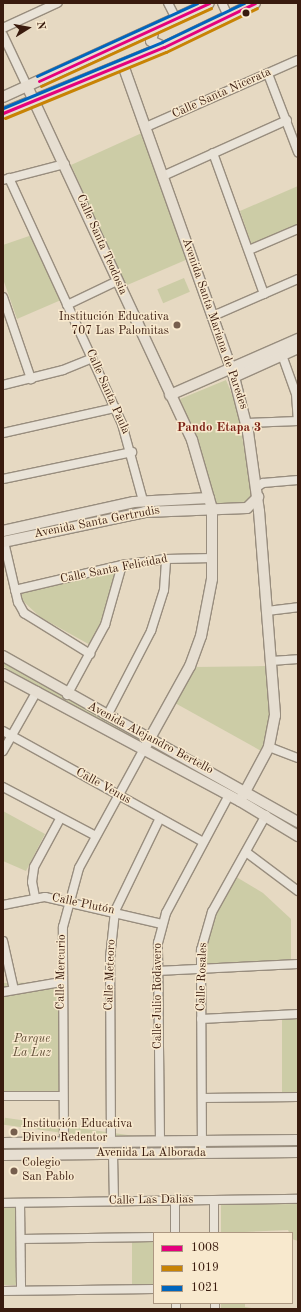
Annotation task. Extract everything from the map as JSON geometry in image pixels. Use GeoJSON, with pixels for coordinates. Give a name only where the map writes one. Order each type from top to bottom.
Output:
{"type":"FeatureCollection","features":[{"type":"Feature","properties":{"kind":"main road"},"geometry":{"type":"LineString","coordinates":[[3,96],[209,3]]}},
{"type":"Feature","properties":{"kind":"main road"},"geometry":{"type":"LineString","coordinates":[[3,113],[123,65],[255,3]]}},
{"type":"Feature","properties":{"kind":"main road"},"geometry":{"type":"LineString","coordinates":[[154,29],[151,41],[164,46]]}},
{"type":"Feature","properties":{"kind":"main road","name":"Avenida Santa Mariana de Paredes"},"geometry":{"type":"LineString","coordinates":[[123,65],[233,372],[247,423],[258,492],[270,611],[271,661],[275,715],[269,746],[240,801]]}},
{"type":"Feature","properties":{"kind":"main road","name":"Calle Santa Teodosia"},"geometry":{"type":"LineString","coordinates":[[27,86],[65,164],[198,457],[212,509],[213,558],[201,636],[190,666],[144,749]]}},
{"type":"Feature","properties":{"kind":"main road"},"geometry":{"type":"LineString","coordinates":[[233,372],[298,339]]}},
{"type":"Feature","properties":{"kind":"main road"},"geometry":{"type":"LineString","coordinates":[[170,395],[298,348]]}},
{"type":"Feature","properties":{"kind":"main road","name":"Avenida Santa Gertrudis"},"geometry":{"type":"LineString","coordinates":[[3,542],[145,512],[247,508],[258,492]]}},
{"type":"Feature","properties":{"kind":"main road","name":"Avenida Santa Gertrudis"},"geometry":{"type":"LineString","coordinates":[[3,531],[143,501],[209,498]]}},
{"type":"Feature","properties":{"kind":"main road","name":"Avenida Alejandro Bertello"},"geometry":{"type":"LineString","coordinates":[[3,656],[70,690],[107,716],[246,790],[298,822]]}},
{"type":"Feature","properties":{"kind":"main road","name":"Avenida Alejandro Bertello"},"geometry":{"type":"LineString","coordinates":[[3,674],[228,794],[266,815],[298,836]]}},
{"type":"Feature","properties":{"kind":"main road","name":"Avenida La Alborada"},"geometry":{"type":"LineString","coordinates":[[3,1143],[298,1140]]}},
{"type":"Feature","properties":{"kind":"main road","name":"Avenida La Alborada"},"geometry":{"type":"LineString","coordinates":[[3,1155],[298,1152]]}},
{"type":"Feature","properties":{"kind":"street"},"geometry":{"type":"LineString","coordinates":[[3,28],[57,3]]}},
{"type":"Feature","properties":{"kind":"street"},"geometry":{"type":"LineString","coordinates":[[168,3],[176,19]]}},
{"type":"Feature","properties":{"kind":"street"},"geometry":{"type":"LineString","coordinates":[[222,3],[228,16]]}},
{"type":"Feature","properties":{"kind":"street"},"geometry":{"type":"LineString","coordinates":[[3,35],[27,86]]}},
{"type":"Feature","properties":{"kind":"street","name":"Calle Santa Nicerata"},"geometry":{"type":"LineString","coordinates":[[146,127],[298,60]]}},
{"type":"Feature","properties":{"kind":"street"},"geometry":{"type":"LineString","coordinates":[[268,74],[287,120],[298,152]]}},
{"type":"Feature","properties":{"kind":"street"},"geometry":{"type":"LineString","coordinates":[[163,176],[287,120]]}},
{"type":"Feature","properties":{"kind":"street"},"geometry":{"type":"LineString","coordinates":[[213,153],[264,294]]}},
{"type":"Feature","properties":{"kind":"street"},"geometry":{"type":"LineString","coordinates":[[6,179],[65,164]]}},
{"type":"Feature","properties":{"kind":"street","name":"Calle Santa Paula"},"geometry":{"type":"LineString","coordinates":[[6,179],[115,408],[132,452],[143,501]]}},
{"type":"Feature","properties":{"kind":"street"},"geometry":{"type":"LineString","coordinates":[[249,250],[298,229]]}},
{"type":"Feature","properties":{"kind":"street"},"geometry":{"type":"LineString","coordinates":[[212,316],[298,279]]}},
{"type":"Feature","properties":{"kind":"street"},"geometry":{"type":"LineString","coordinates":[[67,305],[117,281]]}},
{"type":"Feature","properties":{"kind":"street"},"geometry":{"type":"LineString","coordinates":[[3,297],[31,379]]}},
{"type":"Feature","properties":{"kind":"street"},"geometry":{"type":"LineString","coordinates":[[247,423],[298,421],[296,394],[282,355]]}},
{"type":"Feature","properties":{"kind":"street"},"geometry":{"type":"LineString","coordinates":[[3,385],[31,379],[92,358]]}},
{"type":"Feature","properties":{"kind":"street"},"geometry":{"type":"LineString","coordinates":[[3,433],[115,408]]}},
{"type":"Feature","properties":{"kind":"street"},"geometry":{"type":"LineString","coordinates":[[3,479],[132,452]]}},
{"type":"Feature","properties":{"kind":"street","name":"Avenida Santa Gertrudis"},"geometry":{"type":"LineString","coordinates":[[258,492],[263,483],[298,480]]}},
{"type":"Feature","properties":{"kind":"street"},"geometry":{"type":"LineString","coordinates":[[3,542],[15,590],[24,613],[33,621],[90,654]]}},
{"type":"Feature","properties":{"kind":"street","name":"Calle Santa Felicidad"},"geometry":{"type":"LineString","coordinates":[[15,590],[122,566],[166,559],[213,558]]}},
{"type":"Feature","properties":{"kind":"street"},"geometry":{"type":"LineString","coordinates":[[107,716],[151,631],[164,590],[166,559]]}},
{"type":"Feature","properties":{"kind":"street"},"geometry":{"type":"LineString","coordinates":[[70,690],[90,654],[111,609],[122,566]]}},
{"type":"Feature","properties":{"kind":"street"},"geometry":{"type":"LineString","coordinates":[[270,611],[298,607]]}},
{"type":"Feature","properties":{"kind":"street"},"geometry":{"type":"LineString","coordinates":[[271,661],[298,659]]}},
{"type":"Feature","properties":{"kind":"street"},"geometry":{"type":"LineString","coordinates":[[3,751],[37,691]]}},
{"type":"Feature","properties":{"kind":"street","name":"Calle Venus"},"geometry":{"type":"LineString","coordinates":[[3,731],[203,842]]}},
{"type":"Feature","properties":{"kind":"street"},"geometry":{"type":"LineString","coordinates":[[269,746],[298,758]]}},
{"type":"Feature","properties":{"kind":"street","name":"Calle Mercurio"},"geometry":{"type":"LineString","coordinates":[[64,1142],[61,982],[63,927],[68,901],[79,868],[144,749]]}},
{"type":"Feature","properties":{"kind":"street"},"geometry":{"type":"LineString","coordinates":[[3,787],[60,819],[96,836]]}},
{"type":"Feature","properties":{"kind":"street","name":"Calle Julio Rodavero"},"geometry":{"type":"LineString","coordinates":[[160,1141],[157,971],[162,924],[228,794]]}},
{"type":"Feature","properties":{"kind":"street","name":"Calle Rosales"},"geometry":{"type":"LineString","coordinates":[[202,1154],[200,970],[206,928],[266,815]]}},
{"type":"Feature","properties":{"kind":"street","name":"Calle Meteoro"},"geometry":{"type":"LineString","coordinates":[[111,1142],[110,958],[115,911],[160,818]]}},
{"type":"Feature","properties":{"kind":"street"},"geometry":{"type":"LineString","coordinates":[[35,897],[32,882],[34,867],[60,819]]}},
{"type":"Feature","properties":{"kind":"street"},"geometry":{"type":"LineString","coordinates":[[246,852],[298,891]]}},
{"type":"Feature","properties":{"kind":"street","name":"Calle Plutón"},"geometry":{"type":"LineString","coordinates":[[3,905],[35,897],[68,901],[115,911],[162,924]]}},
{"type":"Feature","properties":{"kind":"street"},"geometry":{"type":"LineString","coordinates":[[3,943],[14,990]]}},
{"type":"Feature","properties":{"kind":"street"},"geometry":{"type":"LineString","coordinates":[[157,971],[298,964]]}},
{"type":"Feature","properties":{"kind":"street"},"geometry":{"type":"LineString","coordinates":[[3,992],[61,982]]}},
{"type":"Feature","properties":{"kind":"street"},"geometry":{"type":"LineString","coordinates":[[201,1019],[298,1014]]}},
{"type":"Feature","properties":{"kind":"street"},"geometry":{"type":"LineString","coordinates":[[3,1096],[63,1096]]}},
{"type":"Feature","properties":{"kind":"street"},"geometry":{"type":"LineString","coordinates":[[202,1098],[298,1097]]}},
{"type":"Feature","properties":{"kind":"street"},"geometry":{"type":"LineString","coordinates":[[113,1154],[114,1201]]}},
{"type":"Feature","properties":{"kind":"street","name":"Calle Las Dalias"},"geometry":{"type":"LineString","coordinates":[[3,1202],[298,1199]]}},
{"type":"Feature","properties":{"kind":"street"},"geometry":{"type":"LineString","coordinates":[[214,1200],[214,1232]]}},
{"type":"Feature","properties":{"kind":"street"},"geometry":{"type":"LineString","coordinates":[[175,1201],[175,1232]]}},
{"type":"Feature","properties":{"kind":"street"},"geometry":{"type":"LineString","coordinates":[[20,1203],[21,1290]]}},
{"type":"Feature","properties":{"kind":"street"},"geometry":{"type":"LineString","coordinates":[[21,1239],[153,1237]]}},
{"type":"Feature","properties":{"kind":"street"},"geometry":{"type":"LineString","coordinates":[[3,1291],[153,1289]]}},
{"type":"Feature","properties":{"kind":"green space"},"geometry":{"type":"Polygon","coordinates":[[[144,132],[188,259],[125,286],[71,165],[144,132]]]}},
{"type":"Feature","properties":{"kind":"green space"},"geometry":{"type":"Polygon","coordinates":[[[298,186],[298,226],[252,246],[240,211],[298,186]]]}},
{"type":"Feature","properties":{"kind":"green space"},"geometry":{"type":"Polygon","coordinates":[[[32,235],[61,300],[17,319],[3,279],[3,245],[32,235]]]}},
{"type":"Feature","properties":{"kind":"green space"},"geometry":{"type":"Polygon","coordinates":[[[184,278],[190,292],[163,303],[157,289],[184,278]]]}},
{"type":"Feature","properties":{"kind":"green space"},"geometry":{"type":"Polygon","coordinates":[[[226,380],[237,406],[252,496],[246,505],[219,505],[214,501],[206,468],[180,399],[226,380]]]}},
{"type":"Feature","properties":{"kind":"green space"},"geometry":{"type":"Polygon","coordinates":[[[203,500],[205,505],[138,510],[3,539],[3,534],[141,505],[203,500]]]}},
{"type":"Feature","properties":{"kind":"green space"},"geometry":{"type":"Polygon","coordinates":[[[117,571],[112,598],[92,646],[40,617],[23,601],[21,593],[117,571]]]}},
{"type":"Feature","properties":{"kind":"green space"},"geometry":{"type":"Polygon","coordinates":[[[3,659],[143,737],[142,743],[21,678],[3,666],[3,659]]]}},
{"type":"Feature","properties":{"kind":"green space"},"geometry":{"type":"Polygon","coordinates":[[[266,666],[270,718],[263,752],[175,703],[194,667],[266,666]]]}},
{"type":"Feature","properties":{"kind":"green space"},"geometry":{"type":"Polygon","coordinates":[[[162,747],[239,790],[236,795],[159,752],[162,747]]]}},
{"type":"Feature","properties":{"kind":"green space"},"geometry":{"type":"Polygon","coordinates":[[[3,811],[45,834],[26,871],[3,861],[3,811]]]}},
{"type":"Feature","properties":{"kind":"green space"},"geometry":{"type":"Polygon","coordinates":[[[233,875],[263,893],[291,919],[291,965],[200,970],[206,927],[233,875]]]}},
{"type":"Feature","properties":{"kind":"green space","name":"Parque La Luz"},"geometry":{"type":"Polygon","coordinates":[[[61,982],[63,1096],[4,1097],[3,983],[61,982]]]}},
{"type":"Feature","properties":{"kind":"green space"},"geometry":{"type":"Polygon","coordinates":[[[282,1017],[298,1017],[298,1093],[282,1093],[282,1017]]]}},
{"type":"Feature","properties":{"kind":"green space"},"geometry":{"type":"Polygon","coordinates":[[[5,1118],[199,1145],[198,1152],[4,1125],[5,1118]]]}},
{"type":"Feature","properties":{"kind":"green space"},"geometry":{"type":"Polygon","coordinates":[[[205,1142],[298,1142],[298,1149],[205,1149],[205,1142]]]}},
{"type":"Feature","properties":{"kind":"green space"},"geometry":{"type":"Polygon","coordinates":[[[298,1204],[298,1241],[293,1239],[293,1232],[289,1232],[288,1230],[221,1232],[221,1205],[298,1204]]]}},
{"type":"Feature","properties":{"kind":"green space"},"geometry":{"type":"Polygon","coordinates":[[[3,1206],[16,1206],[16,1285],[3,1285],[3,1206]]]}},
{"type":"Feature","properties":{"kind":"green space"},"geometry":{"type":"Polygon","coordinates":[[[132,1237],[153,1237],[153,1286],[132,1286],[132,1237]]]}},
{"type":"Feature","properties":{"kind":"green space"},"geometry":{"type":"Polygon","coordinates":[[[221,1304],[245,1304],[245,1307],[258,1309],[221,1309],[221,1304]]]}},
{"type":"Feature","properties":{"kind":"transit line","name":"1021"},"geometry":{"type":"LineString","coordinates":[[37,76],[197,3]]}},
{"type":"Feature","properties":{"kind":"transit line","name":"1008"},"geometry":{"type":"LineString","coordinates":[[39,81],[209,3]]}},
{"type":"Feature","properties":{"kind":"transit line","name":"1021"},"geometry":{"type":"LineString","coordinates":[[3,108],[162,42],[244,3]]}},
{"type":"Feature","properties":{"kind":"transit line","name":"1008"},"geometry":{"type":"LineString","coordinates":[[3,113],[164,47],[255,3]]}},
{"type":"Feature","properties":{"kind":"transit line","name":"1019"},"geometry":{"type":"LineString","coordinates":[[41,86],[211,8]]}},
{"type":"Feature","properties":{"kind":"transit line","name":"1019"},"geometry":{"type":"LineString","coordinates":[[5,118],[166,52],[257,8]]}},
{"type":"Feature","properties":{"kind":"place","name":"Institución Educativa 707 Las Palomitas"},"geometry":{"type":"Point","coordinates":[177,325]}},
{"type":"Feature","properties":{"kind":"place","name":"Institución Educativa Divino Redentor"},"geometry":{"type":"Point","coordinates":[14,1132]}},
{"type":"Feature","properties":{"kind":"place","name":"Colegio San Pablo"},"geometry":{"type":"Point","coordinates":[14,1171]}},
{"type":"Feature","properties":{"kind":"district","name":"Pando Etapa 3"},"geometry":{"type":"Point","coordinates":[219,428]}}]}
